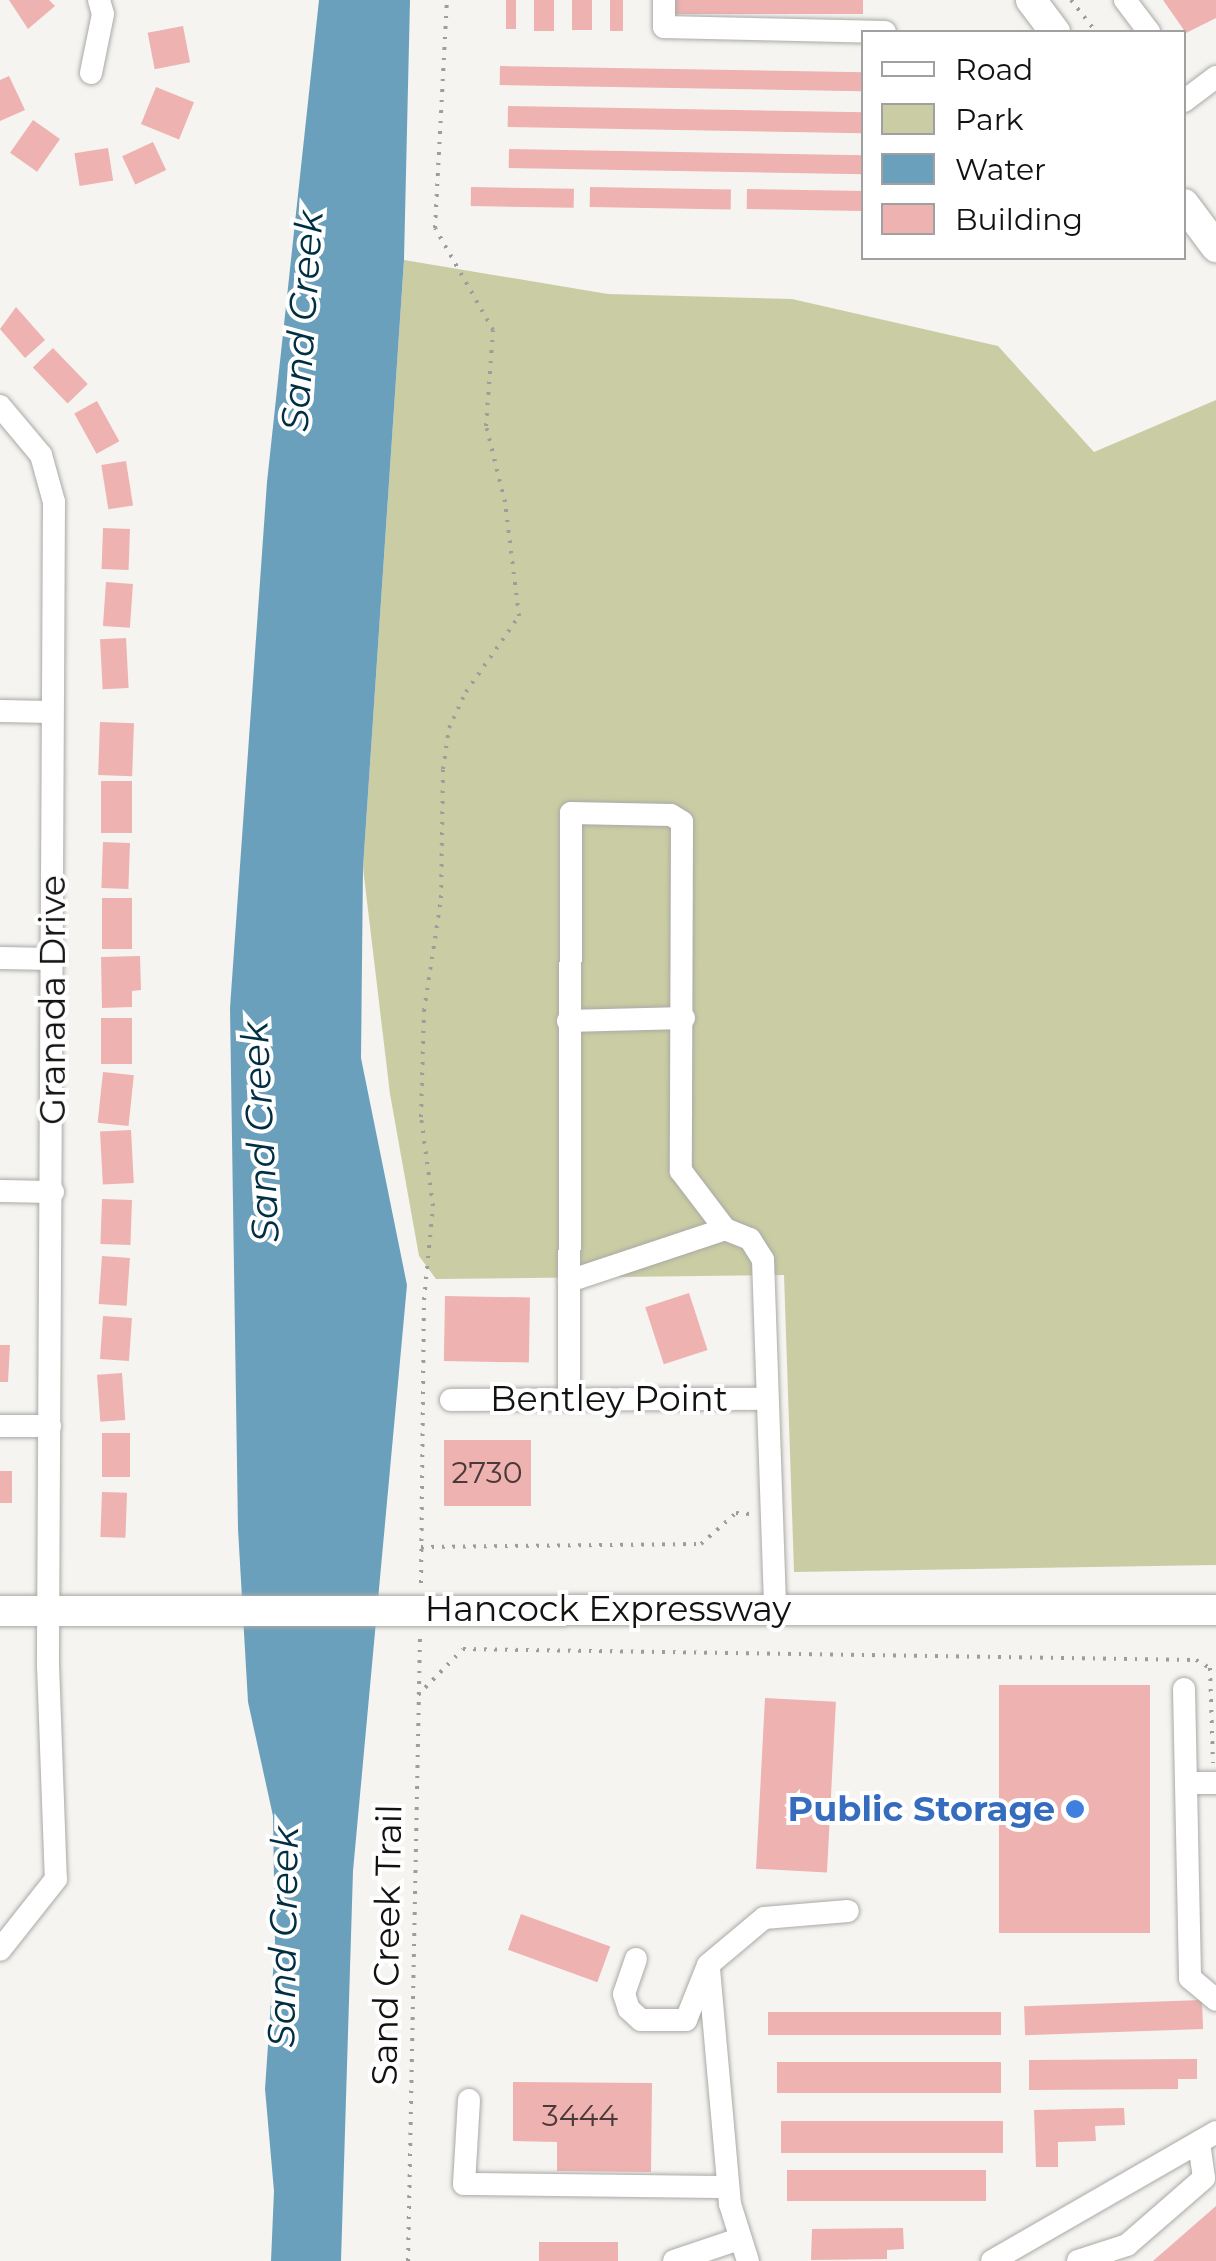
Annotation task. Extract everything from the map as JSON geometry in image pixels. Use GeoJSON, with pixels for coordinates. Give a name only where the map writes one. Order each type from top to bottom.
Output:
{"type":"FeatureCollection","features":[{"type":"Feature","properties":{"kind":"main road"},"geometry":{"type":"LineString","coordinates":[[1031,0],[1052,30]]}},
{"type":"Feature","properties":{"kind":"main road"},"geometry":{"type":"LineString","coordinates":[[1186,207],[1216,247]]}},
{"type":"Feature","properties":{"kind":"main road","name":"Hancock Expressway"},"geometry":{"type":"LineString","coordinates":[[0,1610],[1216,1610]]}},
{"type":"Feature","properties":{"kind":"street"},"geometry":{"type":"LineString","coordinates":[[91,73],[103,14],[99,0]]}},
{"type":"Feature","properties":{"kind":"street"},"geometry":{"type":"LineString","coordinates":[[664,0],[664,27],[861,31]]}},
{"type":"Feature","properties":{"kind":"street"},"geometry":{"type":"LineString","coordinates":[[1125,0],[1148,30]]}},
{"type":"Feature","properties":{"kind":"street"},"geometry":{"type":"LineString","coordinates":[[1187,91],[1216,77]]}},
{"type":"Feature","properties":{"kind":"street","name":"Granada Drive"},"geometry":{"type":"LineString","coordinates":[[0,406],[8,431],[52,478],[54,958],[48,1611],[56,1879],[0,1950]]}},
{"type":"Feature","properties":{"kind":"street"},"geometry":{"type":"LineString","coordinates":[[0,712],[52,712]]}},
{"type":"Feature","properties":{"kind":"street","name":"Bentley Point"},"geometry":{"type":"LineString","coordinates":[[568,1021],[570,813],[671,815],[682,822],[681,1171],[725,1228],[750,1239],[763,1260],[775,1516],[775,1610]]}},
{"type":"Feature","properties":{"kind":"street"},"geometry":{"type":"LineString","coordinates":[[0,958],[54,958]]}},
{"type":"Feature","properties":{"kind":"street"},"geometry":{"type":"LineString","coordinates":[[569,1399],[568,1021],[684,1018]]}},
{"type":"Feature","properties":{"kind":"street"},"geometry":{"type":"LineString","coordinates":[[0,1192],[53,1192]]}},
{"type":"Feature","properties":{"kind":"street"},"geometry":{"type":"LineString","coordinates":[[570,1281],[725,1228]]}},
{"type":"Feature","properties":{"kind":"street","name":"Bentley Point"},"geometry":{"type":"LineString","coordinates":[[451,1400],[767,1398]]}},
{"type":"Feature","properties":{"kind":"street"},"geometry":{"type":"LineString","coordinates":[[0,1426],[50,1426]]}},
{"type":"Feature","properties":{"kind":"street"},"geometry":{"type":"LineString","coordinates":[[1184,1689],[1190,1783],[1190,1978],[1216,2000]]}},
{"type":"Feature","properties":{"kind":"street"},"geometry":{"type":"LineString","coordinates":[[1190,1783],[1215,1783]]}},
{"type":"Feature","properties":{"kind":"street"},"geometry":{"type":"LineString","coordinates":[[636,1959],[624,1994],[641,2020],[686,2020],[708,1966],[764,1918],[848,1911]]}},
{"type":"Feature","properties":{"kind":"street"},"geometry":{"type":"LineString","coordinates":[[674,2261],[743,2250],[728,2187],[708,1966]]}},
{"type":"Feature","properties":{"kind":"street"},"geometry":{"type":"LineString","coordinates":[[469,2100],[464,2184],[728,2187]]}},
{"type":"Feature","properties":{"kind":"street"},"geometry":{"type":"LineString","coordinates":[[1071,2216],[1082,2258],[1128,2245],[1204,2178],[1207,2137]]}},
{"type":"Feature","properties":{"kind":"street"},"geometry":{"type":"LineString","coordinates":[[992,2261],[1207,2137]]}},
{"type":"Feature","properties":{"kind":"path","name":"Sand Creek Trail"},"geometry":{"type":"LineString","coordinates":[[408,2261],[424,1300],[432,1206],[421,1117],[424,1010],[440,898],[443,768],[450,728],[466,692],[519,616],[505,502],[486,426],[494,330],[435,228],[447,0]]}},
{"type":"Feature","properties":{"kind":"path"},"geometry":{"type":"LineString","coordinates":[[1072,0],[1094,30]]}},
{"type":"Feature","properties":{"kind":"path"},"geometry":{"type":"LineString","coordinates":[[421,1546],[701,1544],[736,1513],[775,1516]]}},
{"type":"Feature","properties":{"kind":"path"},"geometry":{"type":"LineString","coordinates":[[418,1695],[464,1649],[1196,1660],[1210,1668],[1215,1783]]}},
{"type":"Feature","properties":{"kind":"green space"},"geometry":{"type":"Polygon","coordinates":[[[404,260],[608,294],[792,299],[998,346],[1094,452],[1216,400],[1216,1565],[794,1572],[784,1275],[436,1279],[419,1256],[390,1094],[363,868],[404,260]]]}},
{"type":"Feature","properties":{"kind":"water","name":"Sand Creek"},"geometry":{"type":"Polygon","coordinates":[[[319,0],[410,0],[404,260],[363,868],[361,1058],[407,1285],[353,1871],[341,2261],[271,2261],[274,2191],[265,2089],[275,1943],[273,1816],[248,1702],[238,1529],[230,1008],[267,482],[319,0]]]}},
{"type":"Feature","properties":{"kind":"building"},"geometry":{"type":"Polygon","coordinates":[[[9,0],[49,0],[55,6],[28,29],[9,0]]]}},
{"type":"Feature","properties":{"kind":"building"},"geometry":{"type":"Polygon","coordinates":[[[506,0],[516,0],[516,29],[506,29],[506,0]]]}},
{"type":"Feature","properties":{"kind":"building"},"geometry":{"type":"Polygon","coordinates":[[[534,0],[554,0],[554,31],[534,31],[534,0]]]}},
{"type":"Feature","properties":{"kind":"building"},"geometry":{"type":"Polygon","coordinates":[[[572,0],[592,0],[592,30],[572,30],[572,0]]]}},
{"type":"Feature","properties":{"kind":"building"},"geometry":{"type":"Polygon","coordinates":[[[610,0],[623,0],[623,31],[610,31],[610,0]]]}},
{"type":"Feature","properties":{"kind":"building"},"geometry":{"type":"Polygon","coordinates":[[[675,0],[863,0],[863,14],[675,14],[675,0]]]}},
{"type":"Feature","properties":{"kind":"building"},"geometry":{"type":"Polygon","coordinates":[[[1163,0],[1216,0],[1216,18],[1186,33],[1163,0]]]}},
{"type":"Feature","properties":{"kind":"building"},"geometry":{"type":"Polygon","coordinates":[[[183,26],[190,62],[155,69],[148,33],[183,26]]]}},
{"type":"Feature","properties":{"kind":"building"},"geometry":{"type":"Polygon","coordinates":[[[500,66],[861,72],[861,91],[500,85],[500,66]]]}},
{"type":"Feature","properties":{"kind":"building"},"geometry":{"type":"Polygon","coordinates":[[[9,76],[25,110],[0,121],[0,80],[9,76]]]}},
{"type":"Feature","properties":{"kind":"building"},"geometry":{"type":"Polygon","coordinates":[[[156,87],[194,102],[179,139],[141,124],[156,87]]]}},
{"type":"Feature","properties":{"kind":"building"},"geometry":{"type":"Polygon","coordinates":[[[508,106],[861,112],[861,133],[508,127],[508,106]]]}},
{"type":"Feature","properties":{"kind":"building"},"geometry":{"type":"Polygon","coordinates":[[[33,120],[60,139],[37,172],[10,153],[33,120]]]}},
{"type":"Feature","properties":{"kind":"building"},"geometry":{"type":"Polygon","coordinates":[[[153,142],[166,170],[135,184],[122,156],[153,142]]]}},
{"type":"Feature","properties":{"kind":"building"},"geometry":{"type":"Polygon","coordinates":[[[108,148],[113,181],[80,186],[74,153],[108,148]]]}},
{"type":"Feature","properties":{"kind":"building"},"geometry":{"type":"Polygon","coordinates":[[[509,149],[861,155],[861,174],[509,168],[509,149]]]}},
{"type":"Feature","properties":{"kind":"building"},"geometry":{"type":"Polygon","coordinates":[[[471,187],[574,189],[574,208],[471,206],[471,187]]]}},
{"type":"Feature","properties":{"kind":"building"},"geometry":{"type":"Polygon","coordinates":[[[590,187],[731,189],[731,209],[590,207],[590,187]]]}},
{"type":"Feature","properties":{"kind":"building"},"geometry":{"type":"Polygon","coordinates":[[[747,189],[861,191],[861,211],[747,209],[747,189]]]}},
{"type":"Feature","properties":{"kind":"building"},"geometry":{"type":"Polygon","coordinates":[[[16,307],[45,340],[25,358],[0,329],[16,307]]]}},
{"type":"Feature","properties":{"kind":"building"},"geometry":{"type":"Polygon","coordinates":[[[53,348],[88,384],[68,403],[33,367],[53,348]]]}},
{"type":"Feature","properties":{"kind":"building"},"geometry":{"type":"Polygon","coordinates":[[[97,401],[119,441],[97,454],[74,414],[97,401]]]}},
{"type":"Feature","properties":{"kind":"building"},"geometry":{"type":"Polygon","coordinates":[[[126,461],[133,505],[108,509],[101,465],[126,461]]]}},
{"type":"Feature","properties":{"kind":"building"},"geometry":{"type":"Polygon","coordinates":[[[103,528],[130,529],[129,570],[102,569],[103,528]]]}},
{"type":"Feature","properties":{"kind":"building"},"geometry":{"type":"Polygon","coordinates":[[[106,582],[133,584],[130,628],[103,626],[106,582]]]}},
{"type":"Feature","properties":{"kind":"building"},"geometry":{"type":"Polygon","coordinates":[[[126,638],[129,688],[103,689],[100,639],[126,638]]]}},
{"type":"Feature","properties":{"kind":"building"},"geometry":{"type":"Polygon","coordinates":[[[100,722],[134,723],[132,776],[98,775],[100,722]]]}},
{"type":"Feature","properties":{"kind":"building"},"geometry":{"type":"Polygon","coordinates":[[[101,781],[132,781],[132,833],[101,833],[101,781]]]}},
{"type":"Feature","properties":{"kind":"building"},"geometry":{"type":"Polygon","coordinates":[[[103,842],[130,843],[128,889],[101,888],[103,842]]]}},
{"type":"Feature","properties":{"kind":"building"},"geometry":{"type":"Polygon","coordinates":[[[102,898],[132,898],[132,949],[102,949],[102,898]]]}},
{"type":"Feature","properties":{"kind":"building"},"geometry":{"type":"Polygon","coordinates":[[[140,956],[141,990],[132,991],[132,1007],[102,1008],[101,957],[140,956]]]}},
{"type":"Feature","properties":{"kind":"building"},"geometry":{"type":"Polygon","coordinates":[[[101,1018],[132,1018],[132,1064],[101,1064],[101,1018]]]}},
{"type":"Feature","properties":{"kind":"building"},"geometry":{"type":"Polygon","coordinates":[[[103,1072],[134,1075],[128,1126],[98,1123],[103,1072]]]}},
{"type":"Feature","properties":{"kind":"building"},"geometry":{"type":"Polygon","coordinates":[[[131,1130],[134,1183],[103,1185],[100,1132],[131,1130]]]}},
{"type":"Feature","properties":{"kind":"building"},"geometry":{"type":"Polygon","coordinates":[[[102,1199],[132,1200],[130,1245],[100,1244],[102,1199]]]}},
{"type":"Feature","properties":{"kind":"building"},"geometry":{"type":"Polygon","coordinates":[[[102,1256],[130,1258],[127,1306],[99,1304],[102,1256]]]}},
{"type":"Feature","properties":{"kind":"building"},"geometry":{"type":"Polygon","coordinates":[[[689,1293],[708,1350],[664,1364],[645,1307],[689,1293]]]}},
{"type":"Feature","properties":{"kind":"building"},"geometry":{"type":"Polygon","coordinates":[[[445,1296],[530,1297],[529,1362],[444,1361],[445,1296]]]}},
{"type":"Feature","properties":{"kind":"building"},"geometry":{"type":"Polygon","coordinates":[[[103,1316],[132,1318],[129,1361],[100,1359],[103,1316]]]}},
{"type":"Feature","properties":{"kind":"building"},"geometry":{"type":"Polygon","coordinates":[[[0,1345],[10,1345],[8,1382],[0,1382],[0,1345]]]}},
{"type":"Feature","properties":{"kind":"building"},"geometry":{"type":"Polygon","coordinates":[[[122,1373],[125,1420],[100,1422],[97,1375],[122,1373]]]}},
{"type":"Feature","properties":{"kind":"building"},"geometry":{"type":"Polygon","coordinates":[[[102,1433],[130,1433],[130,1477],[102,1477],[102,1433]]]}},
{"type":"Feature","properties":{"kind":"building"},"geometry":{"type":"Polygon","coordinates":[[[444,1440],[531,1440],[531,1506],[444,1506],[444,1440]]]}},
{"type":"Feature","properties":{"kind":"building"},"geometry":{"type":"Polygon","coordinates":[[[0,1471],[12,1471],[12,1503],[0,1503],[0,1471]]]}},
{"type":"Feature","properties":{"kind":"building"},"geometry":{"type":"Polygon","coordinates":[[[102,1492],[127,1493],[125,1538],[100,1537],[102,1492]]]}},
{"type":"Feature","properties":{"kind":"building","name":"Public Storage"},"geometry":{"type":"Polygon","coordinates":[[[999,1685],[1150,1685],[1150,1933],[999,1933],[999,1685]]]}},
{"type":"Feature","properties":{"kind":"building"},"geometry":{"type":"Polygon","coordinates":[[[765,1698],[836,1702],[827,1872],[756,1869],[765,1698]]]}},
{"type":"Feature","properties":{"kind":"building"},"geometry":{"type":"Polygon","coordinates":[[[521,1914],[610,1946],[597,1982],[508,1950],[521,1914]]]}},
{"type":"Feature","properties":{"kind":"building"},"geometry":{"type":"Polygon","coordinates":[[[1202,2000],[1203,2029],[1025,2035],[1024,2006],[1202,2000]]]}},
{"type":"Feature","properties":{"kind":"building"},"geometry":{"type":"Polygon","coordinates":[[[768,2012],[1001,2012],[1001,2035],[768,2035],[768,2012]]]}},
{"type":"Feature","properties":{"kind":"building"},"geometry":{"type":"Polygon","coordinates":[[[1197,2059],[1197,2079],[1178,2079],[1178,2089],[1029,2090],[1029,2060],[1197,2059]]]}},
{"type":"Feature","properties":{"kind":"building"},"geometry":{"type":"Polygon","coordinates":[[[777,2062],[1001,2062],[1001,2093],[777,2093],[777,2062]]]}},
{"type":"Feature","properties":{"kind":"building"},"geometry":{"type":"Polygon","coordinates":[[[513,2082],[652,2083],[651,2172],[557,2171],[557,2142],[513,2141],[513,2082]]]}},
{"type":"Feature","properties":{"kind":"building"},"geometry":{"type":"Polygon","coordinates":[[[1124,2108],[1125,2125],[1095,2126],[1096,2141],[1058,2142],[1058,2167],[1036,2167],[1034,2110],[1124,2108]]]}},
{"type":"Feature","properties":{"kind":"building"},"geometry":{"type":"Polygon","coordinates":[[[781,2121],[1003,2121],[1003,2153],[781,2153],[781,2121]]]}},
{"type":"Feature","properties":{"kind":"building"},"geometry":{"type":"Polygon","coordinates":[[[787,2170],[986,2170],[986,2201],[787,2201],[787,2170]]]}},
{"type":"Feature","properties":{"kind":"building"},"geometry":{"type":"Polygon","coordinates":[[[1216,2206],[1216,2261],[1153,2261],[1216,2206]]]}},
{"type":"Feature","properties":{"kind":"building"},"geometry":{"type":"Polygon","coordinates":[[[903,2228],[904,2249],[887,2250],[887,2259],[811,2260],[812,2229],[903,2228]]]}},
{"type":"Feature","properties":{"kind":"building"},"geometry":{"type":"Polygon","coordinates":[[[539,2242],[618,2242],[618,2261],[539,2261],[539,2242]]]}},
{"type":"Feature","properties":{"kind":"place","name":"Public Storage"},"geometry":{"type":"Point","coordinates":[1075,1809]}}]}
